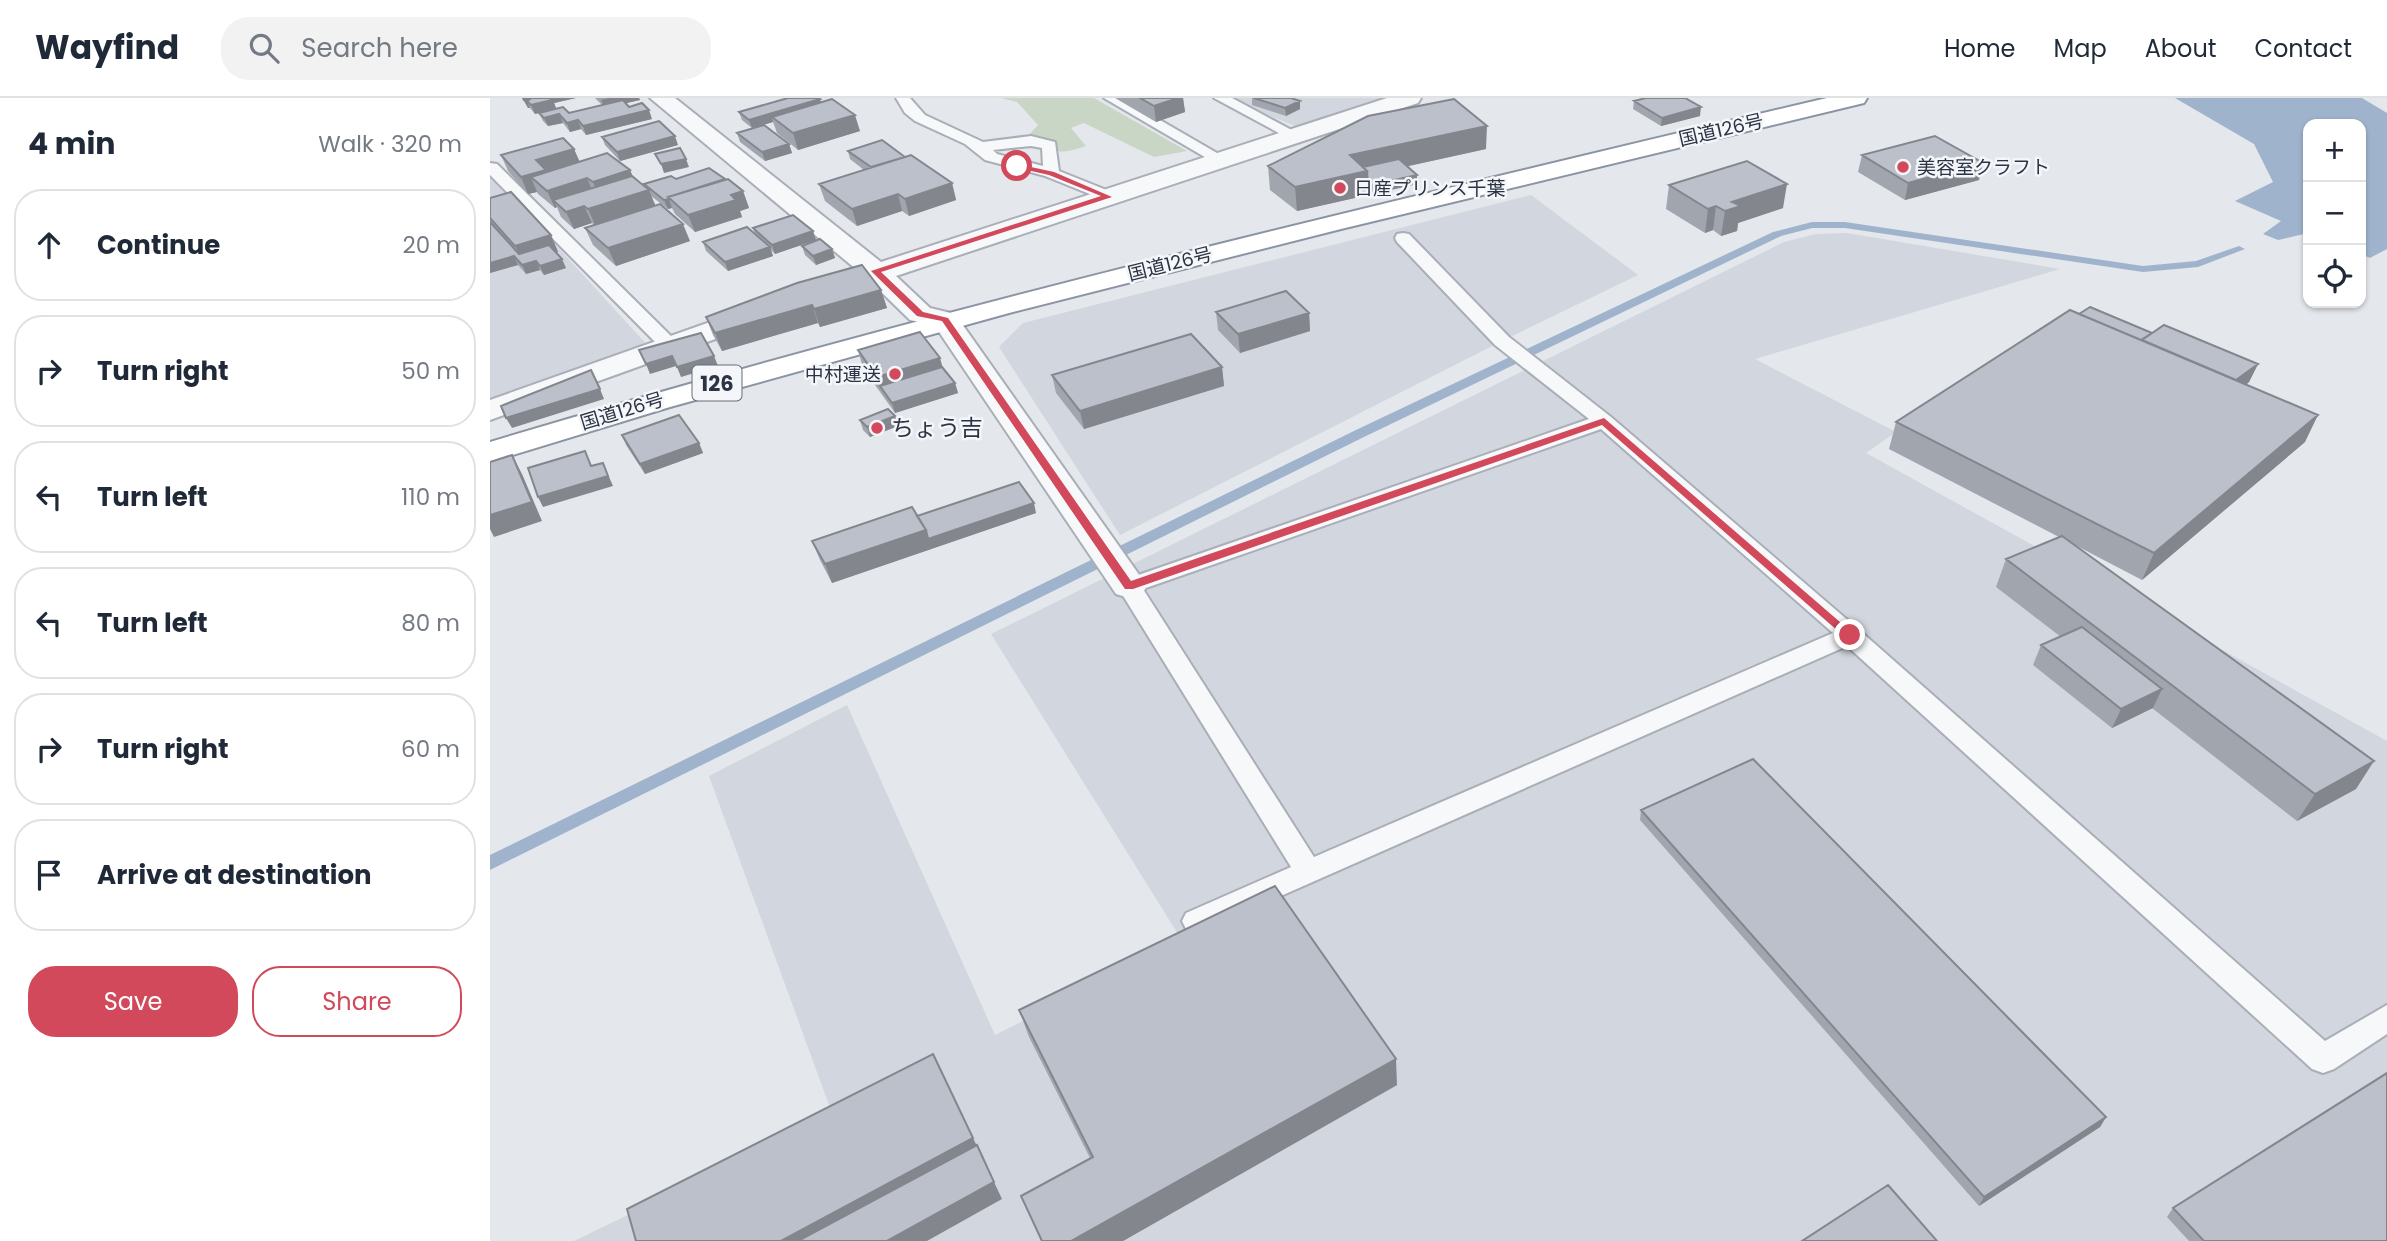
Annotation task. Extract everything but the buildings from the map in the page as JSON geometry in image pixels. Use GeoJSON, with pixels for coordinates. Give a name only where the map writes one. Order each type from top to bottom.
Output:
{"type":"FeatureCollection","features":[{"type":"Feature","properties":{"kind":"highway","name":"国道126号"},"geometry":{"type":"LineString","coordinates":[[490,452],[663,398],[945,320],[1856,98]]}},
{"type":"Feature","properties":{"kind":"street"},"geometry":{"type":"LineString","coordinates":[[661,98],[875,271],[920,314],[945,320],[1129,586]]}},
{"type":"Feature","properties":{"kind":"street"},"geometry":{"type":"LineString","coordinates":[[490,411],[875,271],[1410,98]]}},
{"type":"Feature","properties":{"kind":"lane"},"geometry":{"type":"LineString","coordinates":[[903,98],[906,106],[926,121],[984,146],[1031,141],[1050,145],[1051,173]]}},
{"type":"Feature","properties":{"kind":"lane"},"geometry":{"type":"LineString","coordinates":[[1111,98],[1221,160]]}},
{"type":"Feature","properties":{"kind":"lane"},"geometry":{"type":"LineString","coordinates":[[1221,98],[1293,135]]}},
{"type":"Feature","properties":{"kind":"lane"},"geometry":{"type":"LineString","coordinates":[[984,146],[991,157],[1051,173],[1108,197]]}},
{"type":"Feature","properties":{"kind":"lane"},"geometry":{"type":"LineString","coordinates":[[491,167],[670,346]]}},
{"type":"Feature","properties":{"kind":"lane"},"geometry":{"type":"LineString","coordinates":[[1403,238],[1502,341],[1604,421],[1850,635],[2323,1059],[2387,1018]]}},
{"type":"Feature","properties":{"kind":"lane"},"geometry":{"type":"LineString","coordinates":[[1309,872],[1129,586],[1604,421]]}},
{"type":"Feature","properties":{"kind":"lane"},"geometry":{"type":"LineString","coordinates":[[1196,921],[1850,635]]}},
{"type":"Feature","properties":{"kind":"shaded area"},"geometry":{"type":"Polygon","coordinates":[[[1227,98],[1394,98],[1300,128],[1227,98]]]}},
{"type":"Feature","properties":{"kind":"shaded area"},"geometry":{"type":"Polygon","coordinates":[[[490,173],[649,347],[490,405],[490,173]]]}},
{"type":"Feature","properties":{"kind":"shaded area"},"geometry":{"type":"Polygon","coordinates":[[[1531,195],[1638,275],[1120,535],[999,347],[1023,323],[1531,195]]]}},
{"type":"Feature","properties":{"kind":"shaded area"},"geometry":{"type":"Polygon","coordinates":[[[1847,233],[2060,269],[1755,359],[1896,432],[1866,453],[2387,741],[2387,1241],[574,1241],[833,1116],[709,776],[847,705],[995,1035],[1183,942],[991,634],[1784,242],[1816,234],[1847,233]]]}},
{"type":"Feature","properties":{"kind":"green space"},"geometry":{"type":"Polygon","coordinates":[[[1001,98],[1094,98],[1187,151],[1154,157],[1084,123],[1071,128],[1086,146],[1069,151],[1055,151],[1028,136],[1038,125],[1017,102],[1001,98]]]}},
{"type":"Feature","properties":{"kind":"water"},"geometry":{"type":"Polygon","coordinates":[[[2175,98],[2362,98],[2387,113],[2387,249],[2370,258],[2366,256],[2366,119],[2303,119],[2303,234],[2278,240],[2263,234],[2281,221],[2235,201],[2273,182],[2254,144],[2175,98]]]}},
{"type":"Feature","properties":{"kind":"waterway"},"geometry":{"type":"LineString","coordinates":[[490,863],[1361,433],[1777,234],[1812,225],[1845,225],[2143,269],[2198,264],[2239,249]]}},
{"type":"Feature","properties":{"kind":"place","name":"美容室クラフト"},"geometry":{"type":"Point","coordinates":[1903,167]}},
{"type":"Feature","properties":{"kind":"place","name":"日産プリンス千葉"},"geometry":{"type":"Point","coordinates":[1340,188]}},
{"type":"Feature","properties":{"kind":"place","name":"中村運送"},"geometry":{"type":"Point","coordinates":[895,374]}},
{"type":"Feature","properties":{"kind":"place","name":"ちょう吉"},"geometry":{"type":"Point","coordinates":[877,428]}},
{"type":"Feature","properties":{"kind":"route"},"geometry":{"type":"LineString","coordinates":[[1017,166],[1051,173],[1108,197],[875,271],[920,314],[945,320],[1129,586],[1604,421],[1850,635]]}}]}
